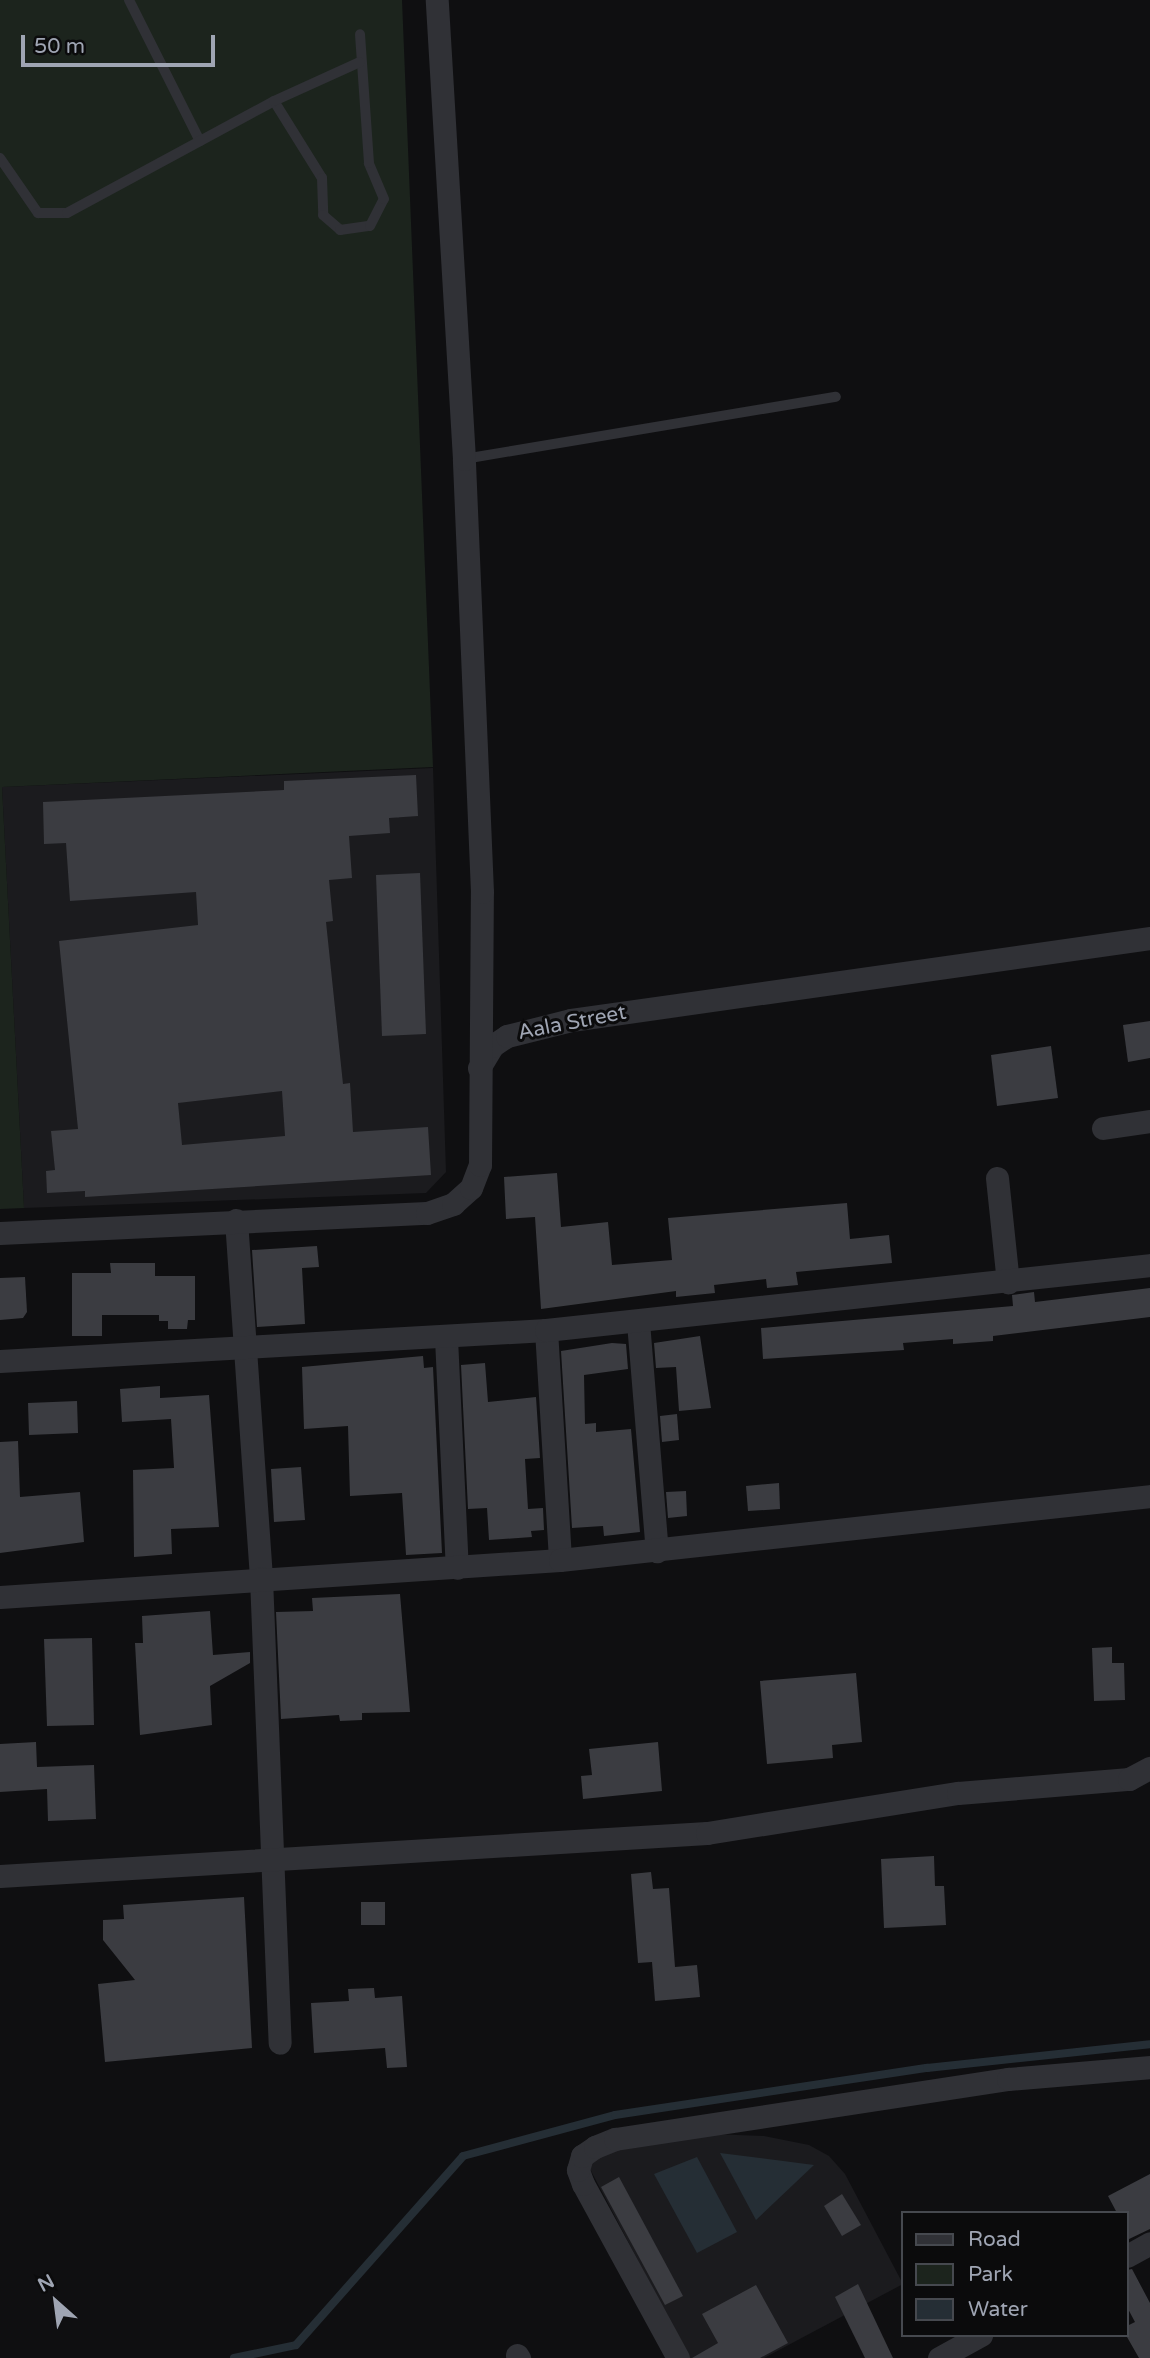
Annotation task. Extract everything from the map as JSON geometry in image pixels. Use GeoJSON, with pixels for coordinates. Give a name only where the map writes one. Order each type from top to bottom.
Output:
{"type":"FeatureCollection","features":[{"type":"Feature","properties":{"kind":"street"},"geometry":{"type":"LineString","coordinates":[[0,1233],[427,1213],[453,1204],[471,1188],[481,1165],[479,1068],[482,892],[464,459],[437,0]]}},
{"type":"Feature","properties":{"kind":"street","name":"Aala Street"},"geometry":{"type":"LineString","coordinates":[[479,1068],[492,1046],[508,1036],[571,1020],[1150,938]]}},
{"type":"Feature","properties":{"kind":"street"},"geometry":{"type":"LineString","coordinates":[[1103,1128],[1150,1121]]}},
{"type":"Feature","properties":{"kind":"street"},"geometry":{"type":"LineString","coordinates":[[997,1178],[1008,1282]]}},
{"type":"Feature","properties":{"kind":"street"},"geometry":{"type":"LineString","coordinates":[[236,1220],[248,1347],[261,1578],[270,1861],[281,2043]]}},
{"type":"Feature","properties":{"kind":"street"},"geometry":{"type":"LineString","coordinates":[[0,1361],[446,1338],[546,1330],[1150,1265]]}},
{"type":"Feature","properties":{"kind":"street"},"geometry":{"type":"LineString","coordinates":[[638,1322],[657,1551]]}},
{"type":"Feature","properties":{"kind":"street"},"geometry":{"type":"LineString","coordinates":[[546,1330],[560,1560]]}},
{"type":"Feature","properties":{"kind":"street"},"geometry":{"type":"LineString","coordinates":[[446,1338],[457,1568]]}},
{"type":"Feature","properties":{"kind":"street"},"geometry":{"type":"LineString","coordinates":[[0,1597],[560,1560],[1150,1496]]}},
{"type":"Feature","properties":{"kind":"street"},"geometry":{"type":"LineString","coordinates":[[0,1876],[707,1833],[958,1793],[1129,1779],[1150,1768]]}},
{"type":"Feature","properties":{"kind":"street"},"geometry":{"type":"LineString","coordinates":[[678,2358],[583,2184],[580,2163],[595,2147],[615,2139],[1008,2079],[1150,2067]]}},
{"type":"Feature","properties":{"kind":"street"},"geometry":{"type":"LineString","coordinates":[[1129,2255],[1150,2243]]}},
{"type":"Feature","properties":{"kind":"street"},"geometry":{"type":"LineString","coordinates":[[939,2358],[977,2337]]}},
{"type":"Feature","properties":{"kind":"lane"},"geometry":{"type":"LineString","coordinates":[[129,0],[200,141]]}},
{"type":"Feature","properties":{"kind":"lane"},"geometry":{"type":"LineString","coordinates":[[274,101],[322,178],[323,215],[340,230],[360,231],[377,219],[384,199],[369,163],[360,34]]}},
{"type":"Feature","properties":{"kind":"lane"},"geometry":{"type":"LineString","coordinates":[[0,158],[29,205],[48,216],[67,213],[274,101],[360,62]]}},
{"type":"Feature","properties":{"kind":"lane"},"geometry":{"type":"LineString","coordinates":[[464,459],[836,397]]}},
{"type":"Feature","properties":{"kind":"shaded area"},"geometry":{"type":"Polygon","coordinates":[[[433,768],[446,1172],[426,1193],[24,1208],[2,787],[433,768]]]}},
{"type":"Feature","properties":{"kind":"shaded area"},"geometry":{"type":"Polygon","coordinates":[[[711,2134],[764,2136],[809,2145],[829,2156],[845,2174],[902,2285],[764,2358],[689,2358],[589,2167],[591,2161],[607,2152],[711,2134]]]}},
{"type":"Feature","properties":{"kind":"green space"},"geometry":{"type":"Polygon","coordinates":[[[0,0],[402,0],[433,767],[2,787],[24,1208],[0,1209],[0,0]]]}},
{"type":"Feature","properties":{"kind":"water"},"geometry":{"type":"Polygon","coordinates":[[[720,2153],[814,2165],[756,2220],[720,2153]]]}},
{"type":"Feature","properties":{"kind":"water"},"geometry":{"type":"Polygon","coordinates":[[[697,2157],[737,2232],[697,2253],[654,2174],[697,2157]]]}},
{"type":"Feature","properties":{"kind":"building"},"geometry":{"type":"Polygon","coordinates":[[[416,775],[418,816],[389,818],[390,833],[349,836],[352,878],[329,880],[333,921],[326,922],[343,1084],[350,1083],[353,1132],[428,1127],[431,1175],[85,1197],[85,1191],[47,1193],[46,1171],[55,1170],[51,1131],[78,1129],[59,941],[198,925],[196,892],[70,901],[66,843],[44,844],[43,802],[284,790],[284,781],[416,775]],[[282,1091],[178,1103],[182,1145],[285,1136],[282,1091]]]}},
{"type":"Feature","properties":{"kind":"building"},"geometry":{"type":"Polygon","coordinates":[[[420,873],[426,1034],[382,1036],[376,875],[420,873]]]}},
{"type":"Feature","properties":{"kind":"building"},"geometry":{"type":"Polygon","coordinates":[[[1150,1021],[1150,1058],[1128,1062],[1123,1025],[1150,1021]]]}},
{"type":"Feature","properties":{"kind":"building"},"geometry":{"type":"Polygon","coordinates":[[[1051,1046],[1058,1098],[997,1106],[991,1055],[1051,1046]]]}},
{"type":"Feature","properties":{"kind":"building"},"geometry":{"type":"Polygon","coordinates":[[[557,1173],[561,1227],[608,1222],[612,1265],[672,1260],[668,1218],[847,1203],[850,1239],[889,1235],[892,1263],[796,1272],[798,1285],[767,1288],[766,1279],[714,1285],[715,1293],[676,1297],[676,1291],[541,1309],[535,1217],[506,1219],[504,1177],[557,1173]]]}},
{"type":"Feature","properties":{"kind":"building"},"geometry":{"type":"Polygon","coordinates":[[[317,1246],[319,1267],[302,1268],[305,1324],[257,1327],[252,1250],[317,1246]]]}},
{"type":"Feature","properties":{"kind":"building"},"geometry":{"type":"Polygon","coordinates":[[[110,1263],[155,1263],[155,1276],[195,1276],[195,1320],[188,1320],[187,1329],[168,1329],[168,1321],[159,1321],[159,1315],[102,1315],[102,1336],[72,1336],[72,1273],[111,1273],[110,1263]]]}},
{"type":"Feature","properties":{"kind":"building"},"geometry":{"type":"Polygon","coordinates":[[[25,1277],[27,1312],[23,1318],[0,1320],[0,1278],[25,1277]]]}},
{"type":"Feature","properties":{"kind":"building"},"geometry":{"type":"Polygon","coordinates":[[[1150,1288],[1150,1317],[993,1336],[993,1341],[953,1344],[953,1339],[903,1343],[904,1350],[763,1359],[761,1328],[1013,1306],[1012,1295],[1034,1292],[1035,1302],[1150,1288]]]}},
{"type":"Feature","properties":{"kind":"building"},"geometry":{"type":"Polygon","coordinates":[[[700,1336],[711,1408],[679,1411],[676,1367],[656,1368],[654,1343],[700,1336]]]}},
{"type":"Feature","properties":{"kind":"building"},"geometry":{"type":"Polygon","coordinates":[[[612,1343],[626,1344],[628,1369],[584,1375],[585,1424],[596,1423],[596,1432],[631,1429],[640,1532],[604,1536],[603,1526],[572,1528],[561,1351],[612,1343]]]}},
{"type":"Feature","properties":{"kind":"building"},"geometry":{"type":"Polygon","coordinates":[[[423,1356],[424,1368],[433,1367],[442,1553],[406,1555],[402,1493],[350,1496],[348,1426],[304,1429],[302,1367],[423,1356]]]}},
{"type":"Feature","properties":{"kind":"building"},"geometry":{"type":"Polygon","coordinates":[[[485,1363],[488,1402],[536,1397],[540,1458],[525,1459],[528,1509],[543,1508],[544,1530],[531,1531],[532,1537],[489,1540],[487,1508],[468,1509],[461,1365],[485,1363]]]}},
{"type":"Feature","properties":{"kind":"building"},"geometry":{"type":"Polygon","coordinates":[[[160,1386],[160,1398],[209,1395],[219,1527],[171,1529],[172,1554],[134,1557],[133,1470],[174,1468],[171,1419],[122,1422],[120,1389],[160,1386]]]}},
{"type":"Feature","properties":{"kind":"building"},"geometry":{"type":"Polygon","coordinates":[[[77,1401],[78,1433],[29,1435],[28,1403],[77,1401]]]}},
{"type":"Feature","properties":{"kind":"building"},"geometry":{"type":"Polygon","coordinates":[[[677,1414],[679,1440],[662,1442],[660,1416],[677,1414]]]}},
{"type":"Feature","properties":{"kind":"building"},"geometry":{"type":"Polygon","coordinates":[[[18,1441],[20,1497],[80,1492],[84,1542],[0,1553],[0,1442],[18,1441]]]}},
{"type":"Feature","properties":{"kind":"building"},"geometry":{"type":"Polygon","coordinates":[[[301,1467],[305,1520],[274,1522],[271,1469],[301,1467]]]}},
{"type":"Feature","properties":{"kind":"building"},"geometry":{"type":"Polygon","coordinates":[[[779,1483],[780,1509],[748,1511],[746,1486],[779,1483]]]}},
{"type":"Feature","properties":{"kind":"building"},"geometry":{"type":"Polygon","coordinates":[[[686,1491],[687,1516],[668,1518],[666,1492],[686,1491]]]}},
{"type":"Feature","properties":{"kind":"building"},"geometry":{"type":"Polygon","coordinates":[[[400,1594],[410,1712],[362,1713],[362,1720],[340,1721],[339,1715],[281,1719],[276,1612],[313,1611],[312,1598],[400,1594]]]}},
{"type":"Feature","properties":{"kind":"building"},"geometry":{"type":"Polygon","coordinates":[[[210,1611],[213,1655],[250,1652],[250,1663],[210,1686],[212,1725],[140,1735],[135,1643],[143,1643],[142,1616],[210,1611]]]}},
{"type":"Feature","properties":{"kind":"building"},"geometry":{"type":"Polygon","coordinates":[[[92,1638],[94,1725],[47,1726],[44,1639],[92,1638]]]}},
{"type":"Feature","properties":{"kind":"building"},"geometry":{"type":"Polygon","coordinates":[[[1112,1647],[1112,1663],[1124,1663],[1125,1700],[1094,1701],[1092,1648],[1112,1647]]]}},
{"type":"Feature","properties":{"kind":"building"},"geometry":{"type":"Polygon","coordinates":[[[856,1673],[862,1742],[832,1745],[833,1758],[767,1764],[760,1681],[856,1673]]]}},
{"type":"Feature","properties":{"kind":"building"},"geometry":{"type":"Polygon","coordinates":[[[36,1742],[37,1767],[94,1765],[96,1819],[48,1821],[47,1789],[0,1792],[0,1744],[36,1742]]]}},
{"type":"Feature","properties":{"kind":"building"},"geometry":{"type":"Polygon","coordinates":[[[658,1742],[662,1791],[583,1799],[581,1776],[592,1775],[589,1749],[658,1742]]]}},
{"type":"Feature","properties":{"kind":"building"},"geometry":{"type":"Polygon","coordinates":[[[934,1856],[935,1886],[944,1886],[946,1925],[884,1928],[881,1859],[934,1856]]]}},
{"type":"Feature","properties":{"kind":"building"},"geometry":{"type":"Polygon","coordinates":[[[651,1872],[653,1889],[669,1888],[675,1967],[697,1965],[700,1997],[655,2001],[652,1962],[638,1963],[631,1874],[651,1872]]]}},
{"type":"Feature","properties":{"kind":"building"},"geometry":{"type":"Polygon","coordinates":[[[244,1897],[252,2048],[105,2062],[98,1984],[135,1980],[103,1940],[103,1920],[124,1919],[123,1905],[244,1897]]]}},
{"type":"Feature","properties":{"kind":"building"},"geometry":{"type":"Polygon","coordinates":[[[361,1902],[385,1902],[385,1925],[361,1925],[361,1902]]]}},
{"type":"Feature","properties":{"kind":"building"},"geometry":{"type":"Polygon","coordinates":[[[374,1988],[375,1998],[402,1996],[407,2067],[387,2068],[385,2048],[314,2053],[311,2003],[349,2001],[348,1989],[374,1988]]]}},
{"type":"Feature","properties":{"kind":"building"},"geometry":{"type":"Polygon","coordinates":[[[1150,2174],[1150,2229],[1129,2239],[1129,2211],[1116,2211],[1108,2196],[1150,2174]]]}},
{"type":"Feature","properties":{"kind":"building"},"geometry":{"type":"Polygon","coordinates":[[[619,2177],[683,2296],[665,2305],[601,2187],[619,2177]]]}},
{"type":"Feature","properties":{"kind":"building"},"geometry":{"type":"Polygon","coordinates":[[[842,2194],[861,2225],[842,2236],[824,2206],[842,2194]]]}},
{"type":"Feature","properties":{"kind":"building"},"geometry":{"type":"Polygon","coordinates":[[[1132,2269],[1150,2303],[1150,2358],[1139,2358],[1127,2337],[1129,2325],[1135,2322],[1129,2311],[1129,2270],[1132,2269]]]}},
{"type":"Feature","properties":{"kind":"building"},"geometry":{"type":"Polygon","coordinates":[[[858,2284],[893,2358],[865,2358],[835,2297],[858,2284]]]}},
{"type":"Feature","properties":{"kind":"building"},"geometry":{"type":"Polygon","coordinates":[[[756,2285],[788,2343],[760,2358],[692,2358],[718,2343],[702,2314],[756,2285]]]}},
{"type":"Feature","properties":{"kind":"waterway"},"geometry":{"type":"LineString","coordinates":[[234,2358],[296,2345],[463,2156],[615,2115],[927,2068],[1150,2044]]}}]}
